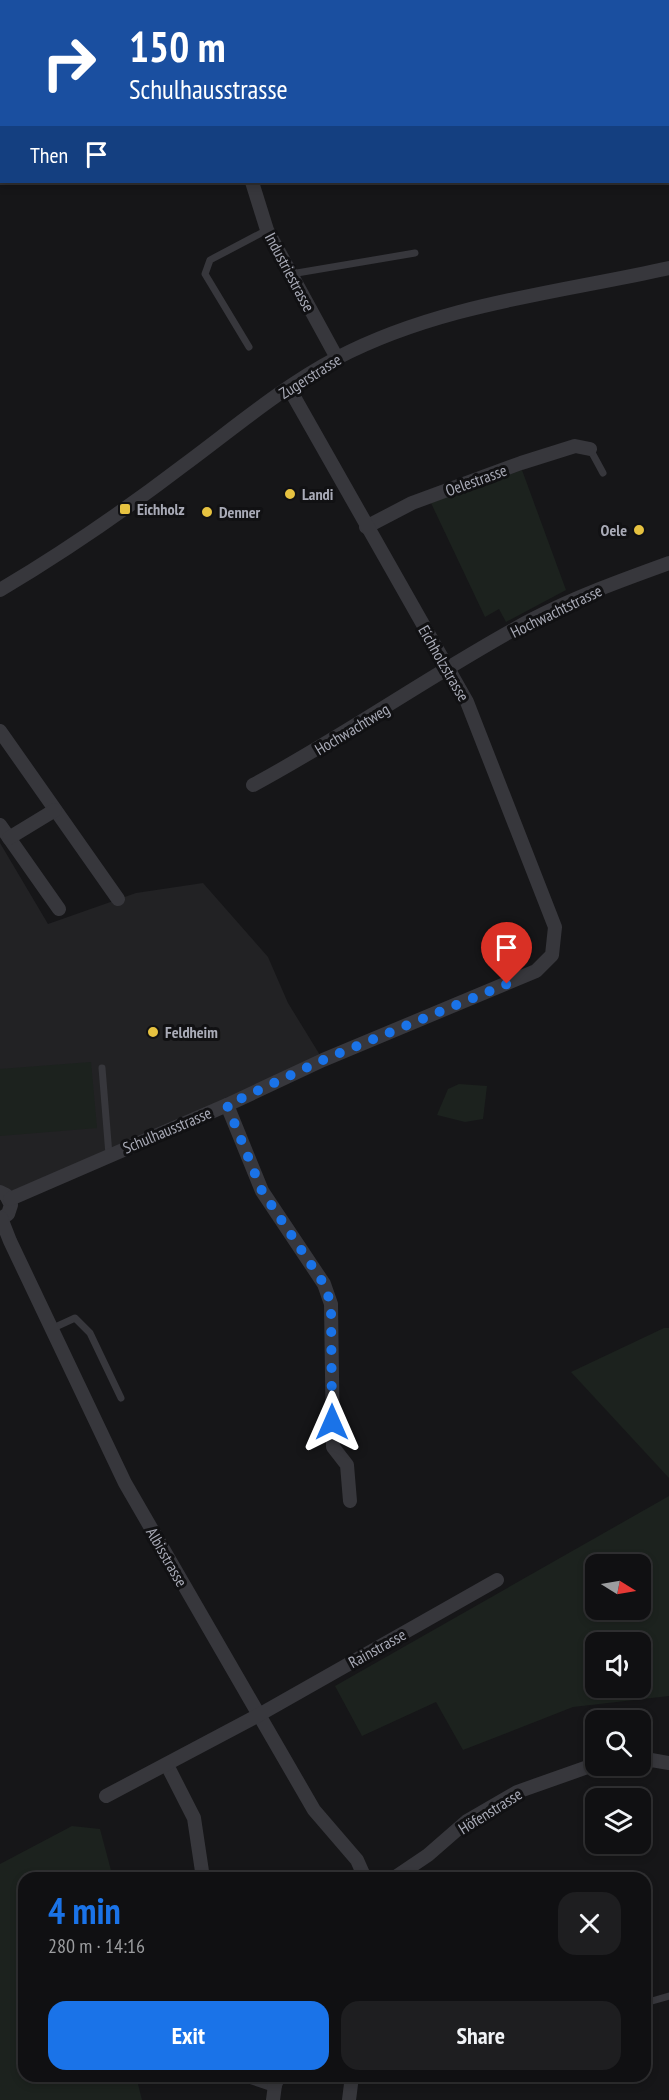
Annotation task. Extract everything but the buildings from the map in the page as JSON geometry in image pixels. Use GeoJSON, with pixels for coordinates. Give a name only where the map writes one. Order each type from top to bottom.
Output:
{"type":"FeatureCollection","features":[{"type":"Feature","properties":{"kind":"street","name":"Industriestrasse"},"geometry":{"type":"LineString","coordinates":[[252,183],[267,230],[337,358]]}},
{"type":"Feature","properties":{"kind":"street","name":"Zugerstrasse"},"geometry":{"type":"LineString","coordinates":[[0,590],[57,556],[289,388],[337,358],[384,337],[468,309],[669,268]]}},
{"type":"Feature","properties":{"kind":"street","name":"Eichholzstrasse"},"geometry":{"type":"LineString","coordinates":[[289,388],[467,702],[555,927],[552,956]]}},
{"type":"Feature","properties":{"kind":"street","name":"Oelestrasse"},"geometry":{"type":"LineString","coordinates":[[366,527],[412,503],[522,463],[575,446],[590,449]]}},
{"type":"Feature","properties":{"kind":"street","name":"Hochwachtstrasse"},"geometry":{"type":"LineString","coordinates":[[448,669],[531,620],[598,589],[669,563]]}},
{"type":"Feature","properties":{"kind":"street","name":"Hochwachtweg"},"geometry":{"type":"LineString","coordinates":[[253,785],[311,754],[448,669]]}},
{"type":"Feature","properties":{"kind":"street"},"geometry":{"type":"LineString","coordinates":[[0,731],[118,899]]}},
{"type":"Feature","properties":{"kind":"street"},"geometry":{"type":"LineString","coordinates":[[9,838],[54,810]]}},
{"type":"Feature","properties":{"kind":"street"},"geometry":{"type":"LineString","coordinates":[[0,825],[59,909]]}},
{"type":"Feature","properties":{"kind":"street","name":"Schulhausstrasse"},"geometry":{"type":"LineString","coordinates":[[5,1195],[109,1155],[227,1105],[323,1060],[536,971],[552,956]]}},
{"type":"Feature","properties":{"kind":"street"},"geometry":{"type":"LineString","coordinates":[[227,1105],[262,1191],[324,1284],[331,1304],[333,1447],[348,1465],[350,1501]]}},
{"type":"Feature","properties":{"kind":"street","name":"Albisstrasse"},"geometry":{"type":"LineString","coordinates":[[5,1195],[10,1210],[1,1219],[125,1483],[257,1716],[314,1810],[357,1860],[362,1872]]}},
{"type":"Feature","properties":{"kind":"street","name":"Rainstrasse"},"geometry":{"type":"LineString","coordinates":[[106,1796],[257,1716],[497,1580]]}},
{"type":"Feature","properties":{"kind":"street"},"geometry":{"type":"LineString","coordinates":[[651,1760],[669,1762]]}},
{"type":"Feature","properties":{"kind":"street"},"geometry":{"type":"LineString","coordinates":[[167,1765],[194,1818],[202,1872]]}},
{"type":"Feature","properties":{"kind":"street","name":"Höfenstrasse"},"geometry":{"type":"LineString","coordinates":[[403,1872],[428,1855],[467,1821],[517,1792],[585,1768]]}},
{"type":"Feature","properties":{"kind":"street"},"geometry":{"type":"LineString","coordinates":[[273,2100],[277,2082]]}},
{"type":"Feature","properties":{"kind":"street"},"geometry":{"type":"LineString","coordinates":[[349,2100],[351,2082]]}},
{"type":"Feature","properties":{"kind":"lane"},"geometry":{"type":"LineString","coordinates":[[249,347],[205,274],[210,260],[267,230]]}},
{"type":"Feature","properties":{"kind":"lane"},"geometry":{"type":"LineString","coordinates":[[291,274],[415,253]]}},
{"type":"Feature","properties":{"kind":"lane"},"geometry":{"type":"LineString","coordinates":[[590,449],[603,473]]}},
{"type":"Feature","properties":{"kind":"lane"},"geometry":{"type":"LineString","coordinates":[[102,1068],[109,1155]]}},
{"type":"Feature","properties":{"kind":"lane"},"geometry":{"type":"LineString","coordinates":[[51,1329],[75,1317],[90,1333],[121,1398]]}},
{"type":"Feature","properties":{"kind":"lane"},"geometry":{"type":"LineString","coordinates":[[651,2001],[669,1996]]}},
{"type":"Feature","properties":{"kind":"shaded area"},"geometry":{"type":"Polygon","coordinates":[[[522,470],[566,590],[506,622],[499,609],[485,617],[431,503],[522,470]]]}},
{"type":"Feature","properties":{"kind":"shaded area","name":"Feldheim"},"geometry":{"type":"Polygon","coordinates":[[[0,843],[48,924],[136,893],[203,883],[268,957],[288,1003],[323,1060],[0,1196],[0,843]]]}},
{"type":"Feature","properties":{"kind":"shaded area"},"geometry":{"type":"Polygon","coordinates":[[[91,1062],[97,1128],[0,1136],[0,1069],[91,1062]]]}},
{"type":"Feature","properties":{"kind":"shaded area"},"geometry":{"type":"Polygon","coordinates":[[[459,1084],[487,1086],[483,1119],[465,1122],[437,1115],[448,1089],[459,1084]]]}},
{"type":"Feature","properties":{"kind":"shaded area"},"geometry":{"type":"Polygon","coordinates":[[[664,1328],[669,1328],[669,1478],[571,1372],[664,1328]]]}},
{"type":"Feature","properties":{"kind":"shaded area"},"geometry":{"type":"Polygon","coordinates":[[[669,1496],[669,1696],[573,1707],[463,1750],[436,1702],[362,1736],[335,1686],[669,1496]]]}},
{"type":"Feature","properties":{"kind":"shaded area"},"geometry":{"type":"Polygon","coordinates":[[[72,1826],[100,1829],[111,1872],[18,1872],[18,2082],[138,2082],[142,2100],[0,2100],[0,1864],[72,1826]]]}},
{"type":"Feature","properties":{"kind":"place","name":"Landi"},"geometry":{"type":"Point","coordinates":[290,494]}},
{"type":"Feature","properties":{"kind":"place","name":"Eichholz"},"geometry":{"type":"Point","coordinates":[125,509]}},
{"type":"Feature","properties":{"kind":"place","name":"Denner"},"geometry":{"type":"Point","coordinates":[207,512]}},
{"type":"Feature","properties":{"kind":"place","name":"Oele"},"geometry":{"type":"Point","coordinates":[639,530]}},
{"type":"Feature","properties":{"kind":"place","name":"Feldheim"},"geometry":{"type":"Point","coordinates":[153,1032]}},
{"type":"Feature","properties":{"kind":"route"},"geometry":{"type":"LineString","coordinates":[[332,1422],[331,1304],[324,1284],[262,1191],[227,1105],[323,1060],[507,984]]}}]}
